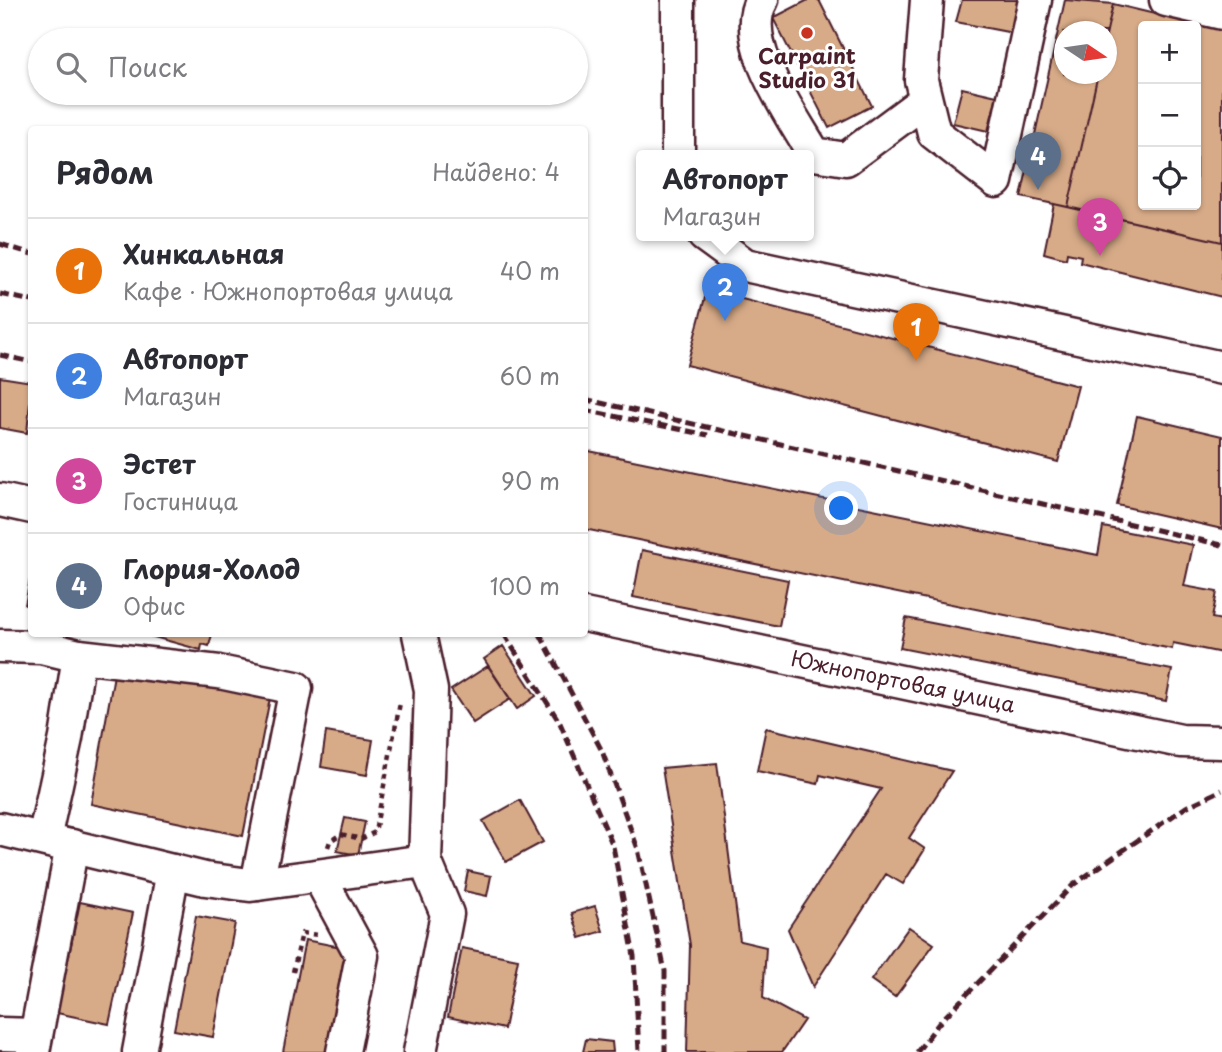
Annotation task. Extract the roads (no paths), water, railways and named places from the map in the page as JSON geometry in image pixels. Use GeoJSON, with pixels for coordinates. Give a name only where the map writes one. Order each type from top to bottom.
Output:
{"type":"FeatureCollection","features":[{"type":"Feature","properties":{"kind":"street"},"geometry":{"type":"LineString","coordinates":[[678,0],[678,150]]}},
{"type":"Feature","properties":{"kind":"street"},"geometry":{"type":"LineString","coordinates":[[762,0],[757,9],[758,52],[811,150]]}},
{"type":"Feature","properties":{"kind":"street"},"geometry":{"type":"LineString","coordinates":[[927,0],[920,80],[933,133],[996,181],[1035,0]]}},
{"type":"Feature","properties":{"kind":"street"},"geometry":{"type":"LineString","coordinates":[[1166,0],[1222,13]]}},
{"type":"Feature","properties":{"kind":"street"},"geometry":{"type":"LineString","coordinates":[[814,155],[846,159],[920,104]]}},
{"type":"Feature","properties":{"kind":"street"},"geometry":{"type":"LineString","coordinates":[[712,241],[745,265],[1222,368]]}},
{"type":"Feature","properties":{"kind":"street"},"geometry":{"type":"LineString","coordinates":[[0,500],[28,505]]}},
{"type":"Feature","properties":{"kind":"street","name":"Южнопортовая улица"},"geometry":{"type":"LineString","coordinates":[[588,616],[1181,741],[1222,743]]}},
{"type":"Feature","properties":{"kind":"street"},"geometry":{"type":"LineString","coordinates":[[420,637],[431,690],[425,861],[447,914],[420,1052]]}},
{"type":"Feature","properties":{"kind":"street"},"geometry":{"type":"LineString","coordinates":[[0,646],[41,647],[79,656],[219,672],[296,688],[257,884]]}},
{"type":"Feature","properties":{"kind":"street"},"geometry":{"type":"LineString","coordinates":[[0,1034],[35,1044],[58,843],[66,738],[79,656]]}},
{"type":"Feature","properties":{"kind":"street"},"geometry":{"type":"LineString","coordinates":[[0,829],[205,879],[257,884],[425,861]]}},
{"type":"Feature","properties":{"kind":"street"},"geometry":{"type":"LineString","coordinates":[[139,1052],[173,871]]}},
{"type":"Feature","properties":{"kind":"street"},"geometry":{"type":"LineString","coordinates":[[319,876],[362,956],[344,1052]]}},
{"type":"Feature","properties":{"kind":"railway"},"geometry":{"type":"LineString","coordinates":[[0,244],[28,253]]}},
{"type":"Feature","properties":{"kind":"railway"},"geometry":{"type":"LineString","coordinates":[[0,294],[28,300]]}},
{"type":"Feature","properties":{"kind":"railway"},"geometry":{"type":"LineString","coordinates":[[0,355],[28,361]]}},
{"type":"Feature","properties":{"kind":"railway"},"geometry":{"type":"LineString","coordinates":[[588,400],[1222,545]]}},
{"type":"Feature","properties":{"kind":"railway"},"geometry":{"type":"LineString","coordinates":[[588,411],[708,435]]}},
{"type":"Feature","properties":{"kind":"railway"},"geometry":{"type":"LineString","coordinates":[[506,637],[560,723],[613,846],[634,956],[639,1052]]}},
{"type":"Feature","properties":{"kind":"railway"},"geometry":{"type":"LineString","coordinates":[[542,637],[602,751],[638,849],[665,971],[665,1052]]}},
{"type":"Feature","properties":{"kind":"railway"},"geometry":{"type":"LineString","coordinates":[[917,1052],[939,1023],[1073,885],[1186,807],[1222,790]]}},
{"type":"Feature","properties":{"kind":"place","name":"Carpaint Studio 31"},"geometry":{"type":"Point","coordinates":[807,33]}},
{"type":"Feature","properties":{"kind":"place","name":"Глория-Холод"},"geometry":{"type":"Point","coordinates":[1038,190]}},
{"type":"Feature","properties":{"kind":"place","name":"Эстет"},"geometry":{"type":"Point","coordinates":[1100,256]}},
{"type":"Feature","properties":{"kind":"place","name":"Автопорт"},"geometry":{"type":"Point","coordinates":[725,321]}},
{"type":"Feature","properties":{"kind":"place","name":"Хинкальная"},"geometry":{"type":"Point","coordinates":[916,361]}}]}
